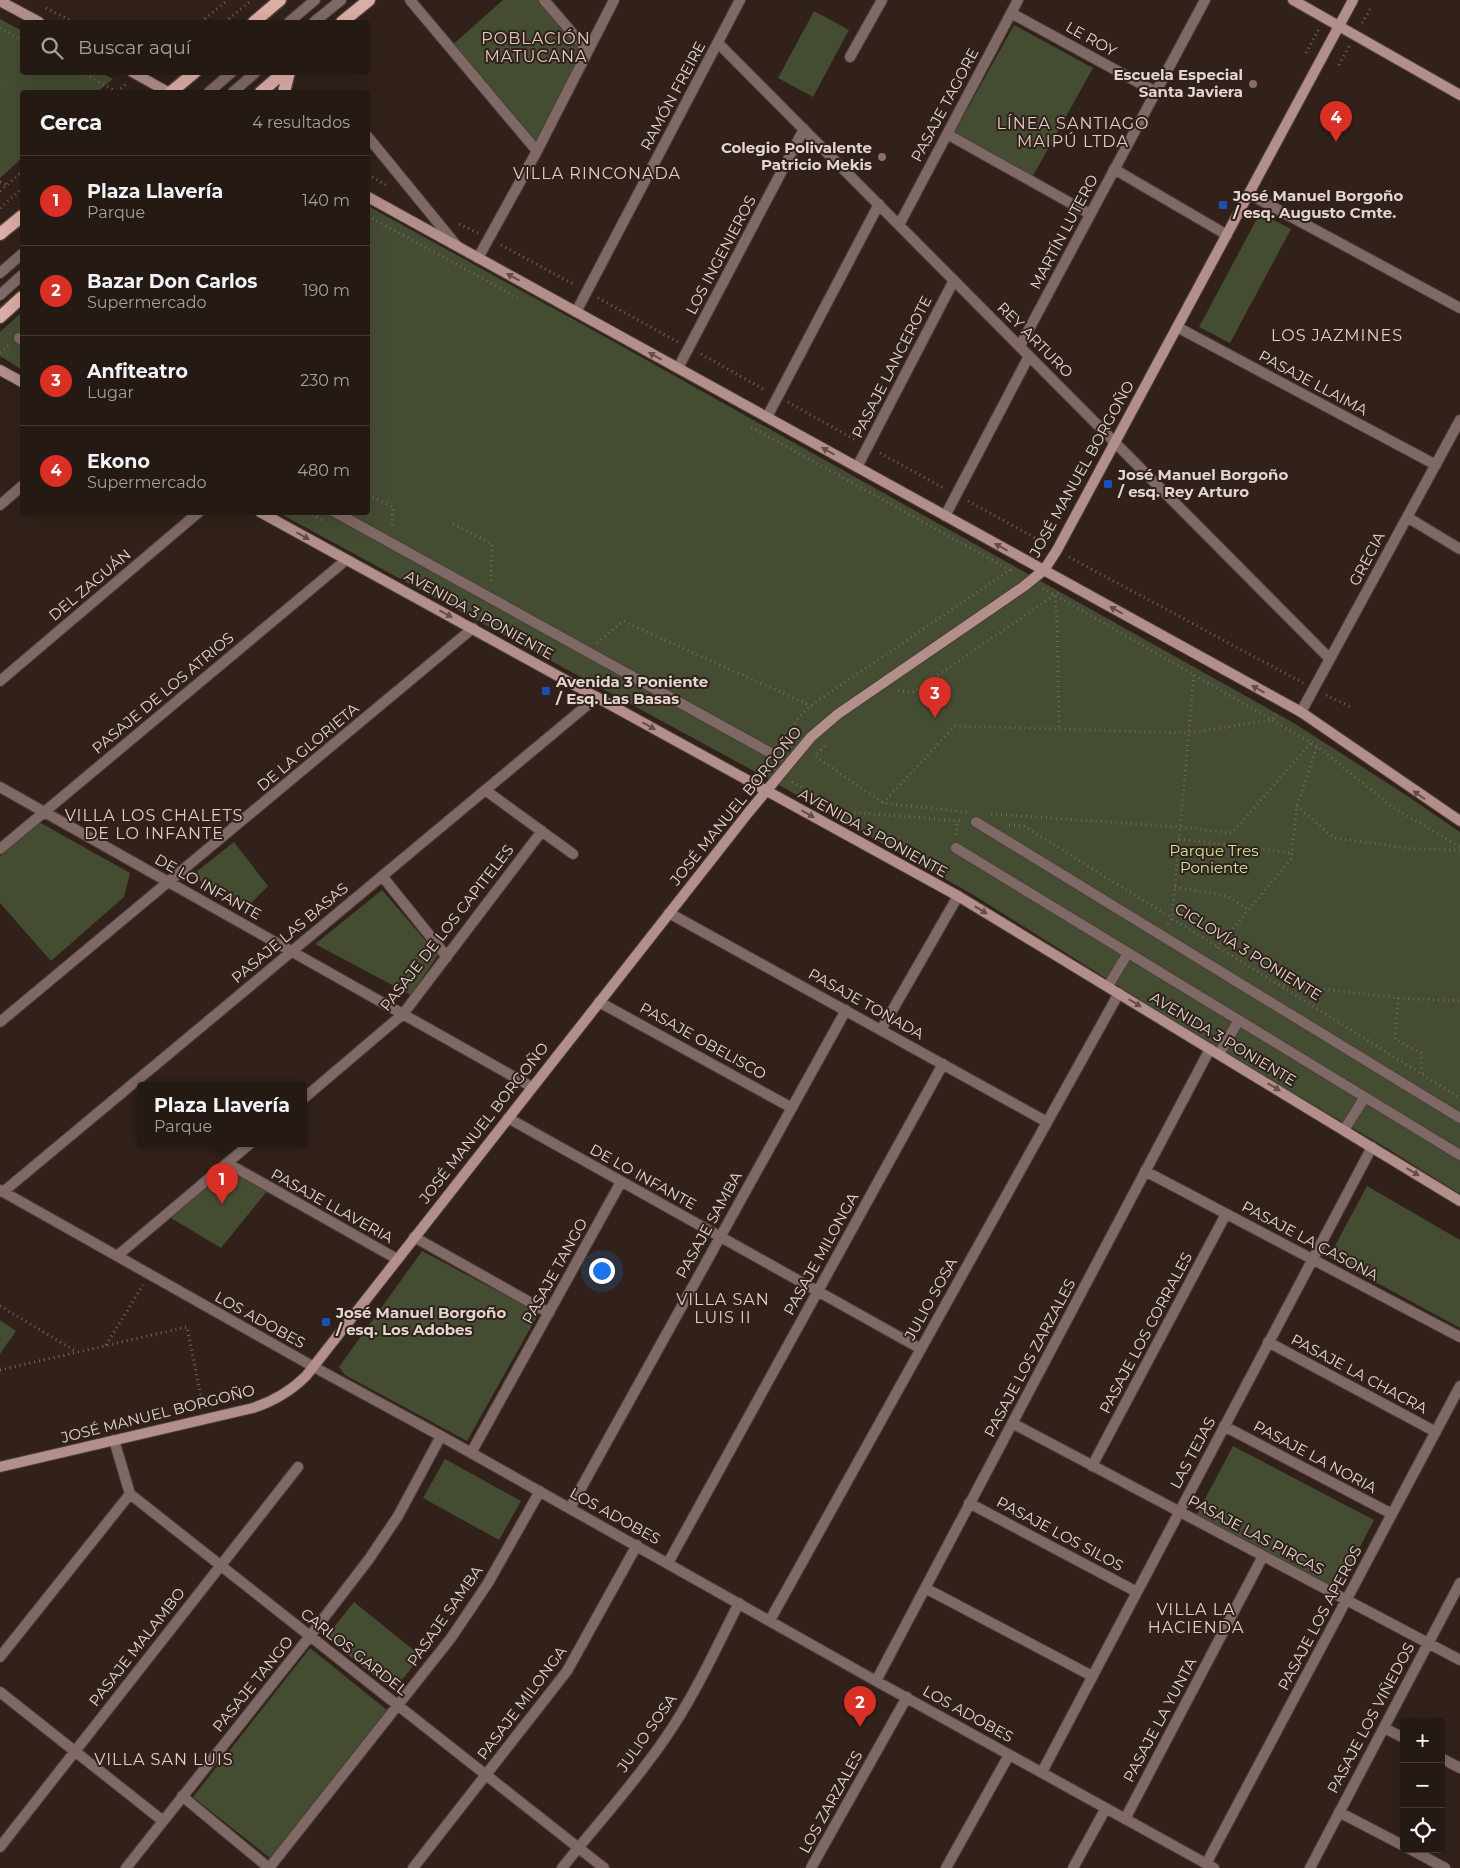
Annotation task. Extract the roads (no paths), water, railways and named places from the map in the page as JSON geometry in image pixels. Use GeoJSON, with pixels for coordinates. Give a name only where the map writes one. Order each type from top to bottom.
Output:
{"type":"FeatureCollection","features":[{"type":"Feature","properties":{"kind":"main road"},"geometry":{"type":"LineString","coordinates":[[344,20],[369,0]]}},
{"type":"Feature","properties":{"kind":"main road"},"geometry":{"type":"LineString","coordinates":[[1293,0],[1460,94]]}},
{"type":"Feature","properties":{"kind":"main road","name":"JOSÉ MANUEL BORGOÑO"},"geometry":{"type":"LineString","coordinates":[[0,1467],[206,1419],[269,1402],[296,1386],[314,1367],[532,1086],[766,790],[811,737],[826,724],[1023,587],[1044,570],[1353,0]]}},
{"type":"Feature","properties":{"kind":"main road"},"geometry":{"type":"LineString","coordinates":[[0,1],[35,20]]}},
{"type":"Feature","properties":{"kind":"main road"},"geometry":{"type":"LineString","coordinates":[[256,20],[276,1]]}},
{"type":"Feature","properties":{"kind":"main road"},"geometry":{"type":"LineString","coordinates":[[138,75],[165,90]]}},
{"type":"Feature","properties":{"kind":"main road"},"geometry":{"type":"LineString","coordinates":[[172,90],[191,75]]}},
{"type":"Feature","properties":{"kind":"main road"},"geometry":{"type":"LineString","coordinates":[[263,90],[281,75]]}},
{"type":"Feature","properties":{"kind":"main road"},"geometry":{"type":"LineString","coordinates":[[284,90],[288,75]]}},
{"type":"Feature","properties":{"kind":"main road"},"geometry":{"type":"LineString","coordinates":[[370,198],[1301,712],[1460,821]]}},
{"type":"Feature","properties":{"kind":"main road"},"geometry":{"type":"LineString","coordinates":[[2,232],[20,218]]}},
{"type":"Feature","properties":{"kind":"main road"},"geometry":{"type":"LineString","coordinates":[[0,317],[20,299]]}},
{"type":"Feature","properties":{"kind":"main road"},"geometry":{"type":"LineString","coordinates":[[0,370],[20,381]]}},
{"type":"Feature","properties":{"kind":"main road","name":"AVENIDA 3 PONIENTE"},"geometry":{"type":"LineString","coordinates":[[265,515],[958,896],[1460,1201]]}},
{"type":"Feature","properties":{"kind":"street"},"geometry":{"type":"LineString","coordinates":[[291,20],[315,0]]}},
{"type":"Feature","properties":{"kind":"street"},"geometry":{"type":"LineString","coordinates":[[316,20],[341,0]]}},
{"type":"Feature","properties":{"kind":"street"},"geometry":{"type":"LineString","coordinates":[[410,0],[537,151]]}},
{"type":"Feature","properties":{"kind":"street"},"geometry":{"type":"LineString","coordinates":[[544,0],[588,50]]}},
{"type":"Feature","properties":{"kind":"street"},"geometry":{"type":"LineString","coordinates":[[478,258],[537,151],[614,0]]}},
{"type":"Feature","properties":{"kind":"street","name":"RAMÓN FREIRE"},"geometry":{"type":"LineString","coordinates":[[576,312],[740,0]]}},
{"type":"Feature","properties":{"kind":"street"},"geometry":{"type":"LineString","coordinates":[[850,57],[882,0]]}},
{"type":"Feature","properties":{"kind":"street","name":"PASAJE TAGORE"},"geometry":{"type":"LineString","coordinates":[[899,225],[1018,0]]}},
{"type":"Feature","properties":{"kind":"street","name":"MARTÍN LUTERO"},"geometry":{"type":"LineString","coordinates":[[1020,346],[1205,0]]}},
{"type":"Feature","properties":{"kind":"street","name":"LE ROY"},"geometry":{"type":"LineString","coordinates":[[1011,13],[1156,92]]}},
{"type":"Feature","properties":{"kind":"street","name":"REY ARTURO"},"geometry":{"type":"LineString","coordinates":[[718,43],[1330,659]]}},
{"type":"Feature","properties":{"kind":"street"},"geometry":{"type":"LineString","coordinates":[[211,90],[229,75]]}},
{"type":"Feature","properties":{"kind":"street"},"geometry":{"type":"LineString","coordinates":[[235,90],[253,75]]}},
{"type":"Feature","properties":{"kind":"street","name":"LOS INGENIEROS"},"geometry":{"type":"LineString","coordinates":[[678,368],[804,129]]}},
{"type":"Feature","properties":{"kind":"street"},"geometry":{"type":"LineString","coordinates":[[947,134],[1090,214]]}},
{"type":"Feature","properties":{"kind":"street"},"geometry":{"type":"LineString","coordinates":[[370,139],[458,247]]}},
{"type":"Feature","properties":{"kind":"street"},"geometry":{"type":"LineString","coordinates":[[1114,169],[1227,235]]}},
{"type":"Feature","properties":{"kind":"street"},"geometry":{"type":"LineString","coordinates":[[1249,194],[1460,308]]}},
{"type":"Feature","properties":{"kind":"street"},"geometry":{"type":"LineString","coordinates":[[767,417],[879,204]]}},
{"type":"Feature","properties":{"kind":"street"},"geometry":{"type":"LineString","coordinates":[[2,232],[20,221]]}},
{"type":"Feature","properties":{"kind":"street"},"geometry":{"type":"LineString","coordinates":[[0,273],[20,256]]}},
{"type":"Feature","properties":{"kind":"street"},"geometry":{"type":"LineString","coordinates":[[3,292],[20,278]]}},
{"type":"Feature","properties":{"kind":"street","name":"PASAJE LANCEROTE"},"geometry":{"type":"LineString","coordinates":[[857,467],[954,280]]}},
{"type":"Feature","properties":{"kind":"street","name":"PASAJE LLAIMA"},"geometry":{"type":"LineString","coordinates":[[1177,327],[1436,465]]}},
{"type":"Feature","properties":{"kind":"street"},"geometry":{"type":"LineString","coordinates":[[945,516],[1029,356]]}},
{"type":"Feature","properties":{"kind":"street","name":"GRECIA"},"geometry":{"type":"LineString","coordinates":[[1301,712],[1460,420]]}},
{"type":"Feature","properties":{"kind":"street"},"geometry":{"type":"LineString","coordinates":[[0,505],[20,488]]}},
{"type":"Feature","properties":{"kind":"street","name":"DEL ZAGUÁN"},"geometry":{"type":"LineString","coordinates":[[0,681],[195,515]]}},
{"type":"Feature","properties":{"kind":"street"},"geometry":{"type":"LineString","coordinates":[[340,515],[769,752]]}},
{"type":"Feature","properties":{"kind":"street"},"geometry":{"type":"LineString","coordinates":[[1407,517],[1460,549]]}},
{"type":"Feature","properties":{"kind":"street","name":"PASAJE DE LOS ATRIOS"},"geometry":{"type":"LineString","coordinates":[[0,849],[346,560]]}},
{"type":"Feature","properties":{"kind":"street","name":"DE LA GLORIETA"},"geometry":{"type":"LineString","coordinates":[[0,1022],[473,628]]}},
{"type":"Feature","properties":{"kind":"street","name":"PASAJE LAS BASAS"},"geometry":{"type":"LineString","coordinates":[[2,1191],[597,697]]}},
{"type":"Feature","properties":{"kind":"street","name":"DE LO INFANTE"},"geometry":{"type":"LineString","coordinates":[[0,787],[532,1086]]}},
{"type":"Feature","properties":{"kind":"street"},"geometry":{"type":"LineString","coordinates":[[486,790],[573,854]]}},
{"type":"Feature","properties":{"kind":"street"},"geometry":{"type":"LineString","coordinates":[[974,817],[1207,964],[1460,1118]]}},
{"type":"Feature","properties":{"kind":"street","name":"PASAJE DE LOS CAPITELES"},"geometry":{"type":"LineString","coordinates":[[307,1096],[403,1014],[542,831]]}},
{"type":"Feature","properties":{"kind":"street"},"geometry":{"type":"LineString","coordinates":[[956,848],[1460,1155]]}},
{"type":"Feature","properties":{"kind":"street"},"geometry":{"type":"LineString","coordinates":[[382,876],[447,956]]}},
{"type":"Feature","properties":{"kind":"street"},"geometry":{"type":"LineString","coordinates":[[881,1030],[958,896]]}},
{"type":"Feature","properties":{"kind":"street","name":"PASAJE TONADA"},"geometry":{"type":"LineString","coordinates":[[670,912],[1047,1122]]}},
{"type":"Feature","properties":{"kind":"street"},"geometry":{"type":"LineString","coordinates":[[1108,986],[1128,953]]}},
{"type":"Feature","properties":{"kind":"street","name":"JULIO SOSA"},"geometry":{"type":"LineString","coordinates":[[770,1620],[1119,993]]}},
{"type":"Feature","properties":{"kind":"street","name":"PASAJE OBELISCO"},"geometry":{"type":"LineString","coordinates":[[599,1002],[792,1108]]}},
{"type":"Feature","properties":{"kind":"street","name":"PASAJE SAMBA"},"geometry":{"type":"LineString","coordinates":[[570,1508],[846,1010]]}},
{"type":"Feature","properties":{"kind":"street","name":"PASAJE LOS ZARZALES"},"geometry":{"type":"LineString","coordinates":[[876,1680],[1145,1171],[1214,1051],[1239,1020]]}},
{"type":"Feature","properties":{"kind":"street","name":"PASAJE MILONGA"},"geometry":{"type":"LineString","coordinates":[[668,1563],[943,1064]]}},
{"type":"Feature","properties":{"kind":"street"},"geometry":{"type":"LineString","coordinates":[[1344,1130],[1365,1097]]}},
{"type":"Feature","properties":{"kind":"street","name":"DE LO INFANTE"},"geometry":{"type":"LineString","coordinates":[[508,1118],[921,1349]]}},
{"type":"Feature","properties":{"kind":"street"},"geometry":{"type":"LineString","coordinates":[[117,1256],[246,1147]]}},
{"type":"Feature","properties":{"kind":"street","name":"LAS TEJAS"},"geometry":{"type":"LineString","coordinates":[[1042,1772],[1372,1147]]}},
{"type":"Feature","properties":{"kind":"street","name":"PASAJE LLAVERIA"},"geometry":{"type":"LineString","coordinates":[[227,1163],[397,1259]]}},
{"type":"Feature","properties":{"kind":"street","name":"PASAJE LA CASONA"},"geometry":{"type":"LineString","coordinates":[[1145,1171],[1460,1337]]}},
{"type":"Feature","properties":{"kind":"street","name":"PASAJE TANGO"},"geometry":{"type":"LineString","coordinates":[[471,1453],[621,1182]]}},
{"type":"Feature","properties":{"kind":"street","name":"LOS ADOBES"},"geometry":{"type":"LineString","coordinates":[[2,1191],[1210,1866]]}},
{"type":"Feature","properties":{"kind":"street","name":"PASAJE LOS CORRALES"},"geometry":{"type":"LineString","coordinates":[[1092,1466],[1226,1214]]}},
{"type":"Feature","properties":{"kind":"street"},"geometry":{"type":"LineString","coordinates":[[414,1237],[549,1313]]}},
{"type":"Feature","properties":{"kind":"street","name":"PASAJE LA CHACRA"},"geometry":{"type":"LineString","coordinates":[[1268,1342],[1436,1432]]}},
{"type":"Feature","properties":{"kind":"street","name":"PASAJE LOS APEROS"},"geometry":{"type":"LineString","coordinates":[[1210,1866],[1346,1600],[1460,1386]]}},
{"type":"Feature","properties":{"kind":"street","name":"PASAJE LAS PIRCAS"},"geometry":{"type":"LineString","coordinates":[[1012,1423],[1460,1660]]}},
{"type":"Feature","properties":{"kind":"street","name":"PASAJE LA NORIA"},"geometry":{"type":"LineString","coordinates":[[1224,1426],[1392,1514]]}},
{"type":"Feature","properties":{"kind":"street","name":"PASAJE TANGO"},"geometry":{"type":"LineString","coordinates":[[126,1868],[310,1636],[388,1533],[441,1436]]}},
{"type":"Feature","properties":{"kind":"street"},"geometry":{"type":"LineString","coordinates":[[0,1657],[130,1494],[114,1440]]}},
{"type":"Feature","properties":{"kind":"street","name":"PASAJE MALAMBO"},"geometry":{"type":"LineString","coordinates":[[0,1847],[298,1467]]}},
{"type":"Feature","properties":{"kind":"street","name":"PASAJE SAMBA"},"geometry":{"type":"LineString","coordinates":[[269,1868],[470,1612],[540,1491]]}},
{"type":"Feature","properties":{"kind":"street","name":"CARLOS GARDEL"},"geometry":{"type":"LineString","coordinates":[[130,1494],[604,1868]]}},
{"type":"Feature","properties":{"kind":"street","name":"PASAJE LOS SILOS"},"geometry":{"type":"LineString","coordinates":[[970,1503],[1137,1592]]}},
{"type":"Feature","properties":{"kind":"street","name":"PASAJE MILONGA"},"geometry":{"type":"LineString","coordinates":[[413,1868],[567,1671],[637,1545]]}},
{"type":"Feature","properties":{"kind":"street","name":"PASAJE LA YUNTA"},"geometry":{"type":"LineString","coordinates":[[1125,1818],[1263,1556]]}},
{"type":"Feature","properties":{"kind":"street","name":"PASAJE LOS VIÑEDOS"},"geometry":{"type":"LineString","coordinates":[[1310,1868],[1460,1583]]}},
{"type":"Feature","properties":{"kind":"street"},"geometry":{"type":"LineString","coordinates":[[925,1588],[1092,1676]]}},
{"type":"Feature","properties":{"kind":"street","name":"JULIO SOSA"},"geometry":{"type":"LineString","coordinates":[[562,1868],[639,1773],[667,1735],[690,1697],[739,1603]]}},
{"type":"Feature","properties":{"kind":"street"},"geometry":{"type":"LineString","coordinates":[[0,1640],[9,1646]]}},
{"type":"Feature","properties":{"kind":"street"},"geometry":{"type":"LineString","coordinates":[[0,1692],[163,1821]]}},
{"type":"Feature","properties":{"kind":"street","name":"LOS ZARZALES"},"geometry":{"type":"LineString","coordinates":[[811,1868],[907,1698]]}},
{"type":"Feature","properties":{"kind":"street"},"geometry":{"type":"LineString","coordinates":[[1384,1728],[1400,1736]]}},
{"type":"Feature","properties":{"kind":"street"},"geometry":{"type":"LineString","coordinates":[[946,1868],[1009,1755]]}},
{"type":"Feature","properties":{"kind":"street"},"geometry":{"type":"LineString","coordinates":[[1445,1760],[1460,1768]]}},
{"type":"Feature","properties":{"kind":"street"},"geometry":{"type":"LineString","coordinates":[[182,1796],[269,1868]]}},
{"type":"Feature","properties":{"kind":"street"},"geometry":{"type":"LineString","coordinates":[[1073,1868],[1106,1808]]}},
{"type":"Feature","properties":{"kind":"street"},"geometry":{"type":"LineString","coordinates":[[1339,1812],[1400,1844]]}},
{"type":"Feature","properties":{"kind":"street"},"geometry":{"type":"LineString","coordinates":[[1417,1853],[1445,1868]]}},
{"type":"Feature","properties":{"kind":"place","name":"Escuela Especial Santa Javiera"},"geometry":{"type":"Point","coordinates":[1253,84]}},
{"type":"Feature","properties":{"kind":"place","name":"Ekono"},"geometry":{"type":"Point","coordinates":[1336,142]}},
{"type":"Feature","properties":{"kind":"place","name":"Colegio Polivalente Patricio Mekis"},"geometry":{"type":"Point","coordinates":[882,157]}},
{"type":"Feature","properties":{"kind":"place","name":"José Manuel Borgoño / esq. Augusto Cmte."},"geometry":{"type":"Point","coordinates":[1223,205]}},
{"type":"Feature","properties":{"kind":"place","name":"José Manuel Borgoño / esq. Rey Arturo"},"geometry":{"type":"Point","coordinates":[1108,484]}},
{"type":"Feature","properties":{"kind":"place","name":"Avenida 3 Poniente / Esq. Las Basas"},"geometry":{"type":"Point","coordinates":[546,691]}},
{"type":"Feature","properties":{"kind":"place","name":"Anfiteatro"},"geometry":{"type":"Point","coordinates":[935,718]}},
{"type":"Feature","properties":{"kind":"place","name":"Plaza Llavería"},"geometry":{"type":"Point","coordinates":[222,1204]}},
{"type":"Feature","properties":{"kind":"place","name":"José Manuel Borgoño / esq. Los Adobes"},"geometry":{"type":"Point","coordinates":[326,1322]}},
{"type":"Feature","properties":{"kind":"place","name":"Bazar Don Carlos"},"geometry":{"type":"Point","coordinates":[860,1727]}},
{"type":"Feature","properties":{"kind":"district","name":"POBLACIÓN MATUCANA"},"geometry":{"type":"Point","coordinates":[536,47]}},
{"type":"Feature","properties":{"kind":"district","name":"LÍNEA SANTIAGO MAIPÚ LTDA"},"geometry":{"type":"Point","coordinates":[1073,132]}},
{"type":"Feature","properties":{"kind":"district","name":"VILLA RINCONADA"},"geometry":{"type":"Point","coordinates":[597,173]}},
{"type":"Feature","properties":{"kind":"district","name":"LOS JAZMINES"},"geometry":{"type":"Point","coordinates":[1337,335]}},
{"type":"Feature","properties":{"kind":"district","name":"VILLA LOS CHALETS DE LO INFANTE"},"geometry":{"type":"Point","coordinates":[154,824]}},
{"type":"Feature","properties":{"kind":"district","name":"VILLA SAN LUIS II"},"geometry":{"type":"Point","coordinates":[723,1308]}},
{"type":"Feature","properties":{"kind":"district","name":"VILLA LA HACIENDA"},"geometry":{"type":"Point","coordinates":[1196,1618]}},
{"type":"Feature","properties":{"kind":"district","name":"VILLA SAN LUIS"},"geometry":{"type":"Point","coordinates":[164,1759]}},
{"type":"Feature","properties":{"kind":"park label","name":"Parque Tres Poniente"},"geometry":{"type":"Point","coordinates":[1214,860]}}]}
